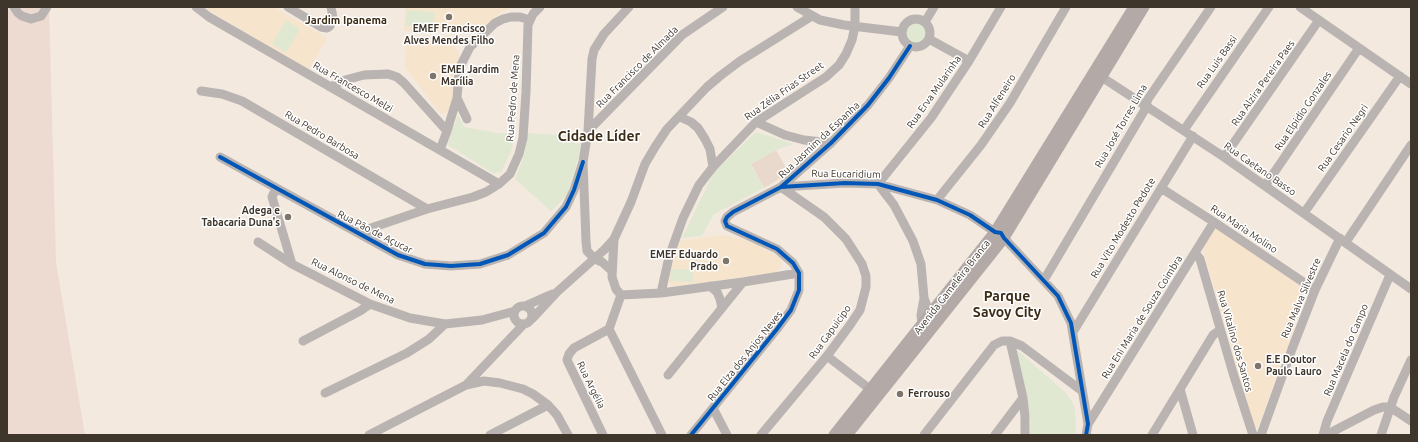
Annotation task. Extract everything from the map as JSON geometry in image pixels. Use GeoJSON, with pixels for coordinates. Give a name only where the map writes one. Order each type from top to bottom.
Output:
{"type":"FeatureCollection","features":[{"type":"Feature","properties":{"kind":"main road","name":"Avenida Gameleira Branca"},"geometry":{"type":"LineString","coordinates":[[834,435],[874,393],[1000,235],[1098,74],[1134,7]]}},
{"type":"Feature","properties":{"kind":"main road","name":"Avenida Gameleira Branca"},"geometry":{"type":"LineString","coordinates":[[1098,74],[1144,7]]}},
{"type":"Feature","properties":{"kind":"main road","name":"Avenida Gameleira Branca"},"geometry":{"type":"LineString","coordinates":[[847,435],[874,393]]}},
{"type":"Feature","properties":{"kind":"street"},"geometry":{"type":"LineString","coordinates":[[14,7],[22,16],[31,19],[41,16],[48,7]]}},
{"type":"Feature","properties":{"kind":"street","name":"Rua Francesco Melzi"},"geometry":{"type":"LineString","coordinates":[[196,7],[209,18],[499,184]]}},
{"type":"Feature","properties":{"kind":"street"},"geometry":{"type":"LineString","coordinates":[[288,7],[321,27],[328,28],[332,24],[332,7]]}},
{"type":"Feature","properties":{"kind":"street","name":"Rua Pedro de Mena"},"geometry":{"type":"LineString","coordinates":[[362,236],[371,228],[473,197],[499,184],[510,174],[519,154],[523,138],[526,92],[527,33],[530,20],[540,7]]}},
{"type":"Feature","properties":{"kind":"street"},"geometry":{"type":"LineString","coordinates":[[612,271],[602,262],[595,259],[588,251],[586,241],[583,162],[588,132],[592,59],[594,50],[604,34],[629,7]]}},
{"type":"Feature","properties":{"kind":"street","name":"Rua Francisco de Almada"},"geometry":{"type":"LineString","coordinates":[[588,132],[682,35],[723,7]]}},
{"type":"Feature","properties":{"kind":"street"},"geometry":{"type":"LineString","coordinates":[[797,7],[820,20],[832,23],[902,32]]}},
{"type":"Feature","properties":{"kind":"street","name":"Rua Zélia Frias Street"},"geometry":{"type":"LineString","coordinates":[[661,293],[668,258],[683,218],[699,185],[713,167],[756,122],[826,77],[839,65],[852,40],[855,26],[855,7]]}},
{"type":"Feature","properties":{"kind":"street"},"geometry":{"type":"LineString","coordinates":[[925,22],[934,7]]}},
{"type":"Feature","properties":{"kind":"street","name":"Rua Erva Mularinha"},"geometry":{"type":"LineString","coordinates":[[878,184],[931,118],[969,61],[1001,7]]}},
{"type":"Feature","properties":{"kind":"street","name":"Rua Alfeneiro"},"geometry":{"type":"LineString","coordinates":[[937,200],[982,145],[1010,103],[1066,7]]}},
{"type":"Feature","properties":{"kind":"street","name":"Rua José Torres Lima"},"geometry":{"type":"LineString","coordinates":[[1044,280],[1144,112],[1148,99],[1211,7]]}},
{"type":"Feature","properties":{"kind":"street","name":"Rua Luis Bassi"},"geometry":{"type":"LineString","coordinates":[[1184,130],[1269,7]]}},
{"type":"Feature","properties":{"kind":"street"},"geometry":{"type":"LineString","coordinates":[[1300,7],[1411,84]]}},
{"type":"Feature","properties":{"kind":"street"},"geometry":{"type":"LineString","coordinates":[[466,385],[523,325],[528,324],[557,292],[595,259],[614,239],[631,202],[648,158],[668,129],[707,87],[740,61],[812,16]]}},
{"type":"Feature","properties":{"kind":"street"},"geometry":{"type":"LineString","coordinates":[[440,150],[457,98],[461,64],[470,46],[495,23],[503,19],[520,17],[530,20]]}},
{"type":"Feature","properties":{"kind":"street"},"geometry":{"type":"LineString","coordinates":[[912,19],[925,22],[930,30],[927,43],[919,47],[910,46],[904,40],[902,32],[905,24],[912,19]]}},
{"type":"Feature","properties":{"kind":"street","name":"Rua Alzira Pereira Paes"},"geometry":{"type":"LineString","coordinates":[[1224,157],[1319,20]]}},
{"type":"Feature","properties":{"kind":"street"},"geometry":{"type":"LineString","coordinates":[[929,39],[969,61]]}},
{"type":"Feature","properties":{"kind":"street","name":"Rua Jasmim da Espanha"},"geometry":{"type":"LineString","coordinates":[[781,187],[831,143],[868,105],[910,46]]}},
{"type":"Feature","properties":{"kind":"street","name":"Rua Elpidio Gonzales"},"geometry":{"type":"LineString","coordinates":[[1265,186],[1359,48]]}},
{"type":"Feature","properties":{"kind":"street"},"geometry":{"type":"LineString","coordinates":[[330,86],[364,75],[388,74],[397,77],[446,131]]}},
{"type":"Feature","properties":{"kind":"street","name":"Rua Caetano Basso"},"geometry":{"type":"LineString","coordinates":[[1098,74],[1224,157],[1411,289]]}},
{"type":"Feature","properties":{"kind":"street","name":"Rua Cesario Negri"},"geometry":{"type":"LineString","coordinates":[[1304,213],[1400,76]]}},
{"type":"Feature","properties":{"kind":"street","name":"Rua Pedro Barbosa"},"geometry":{"type":"LineString","coordinates":[[201,90],[226,95],[242,101],[427,210]]}},
{"type":"Feature","properties":{"kind":"street"},"geometry":{"type":"LineString","coordinates":[[457,98],[467,119]]}},
{"type":"Feature","properties":{"kind":"street"},"geometry":{"type":"LineString","coordinates":[[680,116],[698,128],[710,150],[713,167]]}},
{"type":"Feature","properties":{"kind":"street"},"geometry":{"type":"LineString","coordinates":[[756,122],[786,135],[804,140],[831,143]]}},
{"type":"Feature","properties":{"kind":"street","name":"Rua Vito Modesto Pedote"},"geometry":{"type":"LineString","coordinates":[[1073,332],[1193,136]]}},
{"type":"Feature","properties":{"kind":"street","name":"Rua Malva Silvestre"},"geometry":{"type":"LineString","coordinates":[[1262,435],[1292,349],[1315,290],[1343,240],[1411,145]]}},
{"type":"Feature","properties":{"kind":"street","name":"Rua Pão de Açucar"},"geometry":{"type":"LineString","coordinates":[[220,156],[398,255],[425,264],[464,266],[480,264],[508,255],[544,233],[566,207],[574,190],[583,162]]}},
{"type":"Feature","properties":{"kind":"street","name":"Rua Eucaridium"},"geometry":{"type":"LineString","coordinates":[[781,187],[802,184],[878,184],[937,200],[970,215],[1000,235],[1044,280],[1058,296],[1065,309],[1073,332],[1088,424]]}},
{"type":"Feature","properties":{"kind":"street"},"geometry":{"type":"LineString","coordinates":[[878,184],[894,205],[913,241],[921,264],[924,298],[920,315],[925,329]]}},
{"type":"Feature","properties":{"kind":"street"},"geometry":{"type":"LineString","coordinates":[[620,295],[661,293],[799,274],[793,262],[777,249],[725,224],[727,217],[733,212],[781,187]]}},
{"type":"Feature","properties":{"kind":"street","name":"Rua Gapuicipo"},"geometry":{"type":"LineString","coordinates":[[761,435],[828,356],[850,325],[860,310],[866,286],[866,276],[862,264],[846,239],[824,217],[781,187]]}},
{"type":"Feature","properties":{"kind":"street"},"geometry":{"type":"LineString","coordinates":[[276,188],[272,197],[292,264]]}},
{"type":"Feature","properties":{"kind":"street","name":"Rua Maria Molino"},"geometry":{"type":"LineString","coordinates":[[1161,188],[1315,290]]}},
{"type":"Feature","properties":{"kind":"street","name":"Rua Eni Maria de Souza Coimbra"},"geometry":{"type":"LineString","coordinates":[[1088,424],[1214,222]]}},
{"type":"Feature","properties":{"kind":"street"},"geometry":{"type":"LineString","coordinates":[[614,239],[612,271],[614,284],[620,295],[610,329],[662,435]]}},
{"type":"Feature","properties":{"kind":"street","name":"Rua Alonso de Mena"},"geometry":{"type":"LineString","coordinates":[[258,242],[292,264],[370,304],[410,318],[445,324],[482,320],[515,311]]}},
{"type":"Feature","properties":{"kind":"street","name":"Rua Vitalino dos Santos"},"geometry":{"type":"LineString","coordinates":[[1195,254],[1200,259],[1220,330],[1253,435]]}},
{"type":"Feature","properties":{"kind":"street","name":"Rua Elza dos Anjos Neves"},"geometry":{"type":"LineString","coordinates":[[690,435],[791,310],[799,290],[799,274]]}},
{"type":"Feature","properties":{"kind":"street","name":"Rua Macela do Campo"},"geometry":{"type":"LineString","coordinates":[[1324,435],[1327,421],[1390,275]]}},
{"type":"Feature","properties":{"kind":"street"},"geometry":{"type":"LineString","coordinates":[[668,375],[743,282]]}},
{"type":"Feature","properties":{"kind":"street"},"geometry":{"type":"LineString","coordinates":[[710,286],[717,292],[722,308]]}},
{"type":"Feature","properties":{"kind":"street"},"geometry":{"type":"LineString","coordinates":[[523,325],[514,319],[515,311],[519,307],[525,306],[557,292]]}},
{"type":"Feature","properties":{"kind":"street"},"geometry":{"type":"LineString","coordinates":[[924,298],[934,318]]}},
{"type":"Feature","properties":{"kind":"street"},"geometry":{"type":"LineString","coordinates":[[303,341],[360,311],[370,304]]}},
{"type":"Feature","properties":{"kind":"street"},"geometry":{"type":"LineString","coordinates":[[525,306],[531,310],[533,316],[532,319]]}},
{"type":"Feature","properties":{"kind":"street"},"geometry":{"type":"LineString","coordinates":[[325,393],[407,353],[429,339],[445,324]]}},
{"type":"Feature","properties":{"kind":"street","name":"Rua Argélia"},"geometry":{"type":"LineString","coordinates":[[603,435],[567,360],[569,354],[574,348],[610,329]]}},
{"type":"Feature","properties":{"kind":"street"},"geometry":{"type":"LineString","coordinates":[[1152,435],[1213,334],[1220,330]]}},
{"type":"Feature","properties":{"kind":"street"},"geometry":{"type":"LineString","coordinates":[[924,435],[994,345],[1002,341],[1010,341],[1022,346],[1082,391]]}},
{"type":"Feature","properties":{"kind":"street"},"geometry":{"type":"LineString","coordinates":[[1010,341],[1023,398],[1025,435]]}},
{"type":"Feature","properties":{"kind":"street"},"geometry":{"type":"LineString","coordinates":[[828,356],[874,393]]}},
{"type":"Feature","properties":{"kind":"street"},"geometry":{"type":"LineString","coordinates":[[1381,435],[1390,407],[1411,360]]}},
{"type":"Feature","properties":{"kind":"street"},"geometry":{"type":"LineString","coordinates":[[369,435],[466,385],[484,381],[511,385],[533,394],[548,405],[557,415],[568,435]]}},
{"type":"Feature","properties":{"kind":"street"},"geometry":{"type":"LineString","coordinates":[[1180,389],[1193,435]]}},
{"type":"Feature","properties":{"kind":"street"},"geometry":{"type":"LineString","coordinates":[[995,435],[1023,398]]}},
{"type":"Feature","properties":{"kind":"street"},"geometry":{"type":"LineString","coordinates":[[490,435],[548,405]]}},
{"type":"Feature","properties":{"kind":"street"},"geometry":{"type":"LineString","coordinates":[[1324,435],[1383,407],[1390,407],[1411,421]]}},
{"type":"Feature","properties":{"kind":"street"},"geometry":{"type":"LineString","coordinates":[[713,408],[727,435]]}},
{"type":"Feature","properties":{"kind":"street"},"geometry":{"type":"LineString","coordinates":[[1086,435],[1088,424]]}},
{"type":"Feature","properties":{"kind":"shaded area"},"geometry":{"type":"Polygon","coordinates":[[[7,7],[49,7],[56,262],[85,435],[7,435],[7,7]]]}},
{"type":"Feature","properties":{"kind":"shaded area"},"geometry":{"type":"Polygon","coordinates":[[[203,7],[274,7],[327,38],[310,68],[306,69],[203,7]]]}},
{"type":"Feature","properties":{"kind":"shaded area","name":"EMEF Francisco Alves Mendes Filho"},"geometry":{"type":"Polygon","coordinates":[[[405,7],[515,7],[501,12],[478,31],[404,31],[405,7]]]}},
{"type":"Feature","properties":{"kind":"shaded area","name":"EMEI Jardim Marília"},"geometry":{"type":"Polygon","coordinates":[[[449,35],[460,56],[450,107],[446,113],[441,114],[405,67],[406,43],[435,41],[449,35]]]}},
{"type":"Feature","properties":{"kind":"shaded area"},"geometry":{"type":"Polygon","coordinates":[[[776,150],[789,173],[764,188],[751,164],[776,150]]]}},
{"type":"Feature","properties":{"kind":"shaded area","name":"E.E Doutor Paulo Lauro"},"geometry":{"type":"Polygon","coordinates":[[[1217,229],[1307,290],[1259,425],[1254,428],[1203,248],[1213,230],[1217,229]]]}},
{"type":"Feature","properties":{"kind":"shaded area","name":"EMEF Eduardo Prado"},"geometry":{"type":"Polygon","coordinates":[[[722,235],[743,239],[758,245],[778,257],[781,260],[781,267],[774,273],[677,286],[672,286],[669,284],[668,281],[672,261],[678,241],[722,235]]]}},
{"type":"Feature","properties":{"kind":"green space"},"geometry":{"type":"Polygon","coordinates":[[[407,10],[435,12],[433,29],[405,26],[407,10]]]}},
{"type":"Feature","properties":{"kind":"green space"},"geometry":{"type":"Polygon","coordinates":[[[286,20],[300,29],[286,53],[272,44],[286,20]]]}},
{"type":"Feature","properties":{"kind":"green space"},"geometry":{"type":"Polygon","coordinates":[[[916,21],[921,22],[927,28],[927,38],[921,44],[916,45],[911,44],[905,38],[904,33],[905,28],[911,22],[916,21]]]}},
{"type":"Feature","properties":{"kind":"green space"},"geometry":{"type":"Polygon","coordinates":[[[458,115],[464,127],[498,133],[514,133],[512,149],[501,173],[496,172],[494,174],[448,145],[453,125],[455,125],[458,115]]]}},
{"type":"Feature","properties":{"kind":"green space"},"geometry":{"type":"Polygon","coordinates":[[[756,132],[794,144],[776,150],[751,164],[764,188],[714,214],[702,236],[682,238],[714,172],[756,132]]]}},
{"type":"Feature","properties":{"kind":"green space"},"geometry":{"type":"Polygon","coordinates":[[[528,133],[557,135],[558,141],[564,140],[564,135],[575,135],[575,143],[583,144],[567,195],[551,211],[515,179],[524,156],[528,133]]]}},
{"type":"Feature","properties":{"kind":"green space"},"geometry":{"type":"Polygon","coordinates":[[[671,269],[693,269],[693,282],[670,281],[671,269]]]}},
{"type":"Feature","properties":{"kind":"green space"},"geometry":{"type":"Polygon","coordinates":[[[1016,349],[1066,393],[1074,405],[1076,421],[1075,435],[1029,435],[1031,423],[1016,349]]]}},
{"type":"Feature","properties":{"kind":"cycle path"},"geometry":{"type":"LineString","coordinates":[[691,435],[777,329],[791,310],[799,290],[799,273],[793,263],[777,249],[727,226],[725,221],[727,217],[733,212],[781,187],[831,143],[868,105],[889,78],[910,46]]}},
{"type":"Feature","properties":{"kind":"cycle path"},"geometry":{"type":"LineString","coordinates":[[220,157],[398,255],[425,264],[451,266],[480,264],[508,255],[544,233],[566,207],[574,190],[583,162]]}},
{"type":"Feature","properties":{"kind":"cycle path"},"geometry":{"type":"LineString","coordinates":[[781,187],[845,183],[878,184],[937,200],[970,215],[995,232],[1001,233],[1058,296],[1071,323],[1088,424],[1086,435]]}},
{"type":"Feature","properties":{"kind":"place","name":"EMEF Francisco Alves Mendes Filho"},"geometry":{"type":"Point","coordinates":[449,17]}},
{"type":"Feature","properties":{"kind":"place","name":"EMEI Jardim Marília"},"geometry":{"type":"Point","coordinates":[433,76]}},
{"type":"Feature","properties":{"kind":"place","name":"Adega e Tabacaria Duna's"},"geometry":{"type":"Point","coordinates":[288,217]}},
{"type":"Feature","properties":{"kind":"place","name":"EMEF Eduardo Prado"},"geometry":{"type":"Point","coordinates":[726,261]}},
{"type":"Feature","properties":{"kind":"place","name":"E.E Doutor Paulo Lauro"},"geometry":{"type":"Point","coordinates":[1258,366]}},
{"type":"Feature","properties":{"kind":"place","name":"Ferrouso"},"geometry":{"type":"Point","coordinates":[900,394]}},
{"type":"Feature","properties":{"kind":"district","name":"Jardim Ipanema"},"geometry":{"type":"Point","coordinates":[346,20]}},
{"type":"Feature","properties":{"kind":"district","name":"Cidade Líder"},"geometry":{"type":"Point","coordinates":[599,136]}},
{"type":"Feature","properties":{"kind":"district","name":"Parque Savoy City"},"geometry":{"type":"Point","coordinates":[1007,304]}}]}
